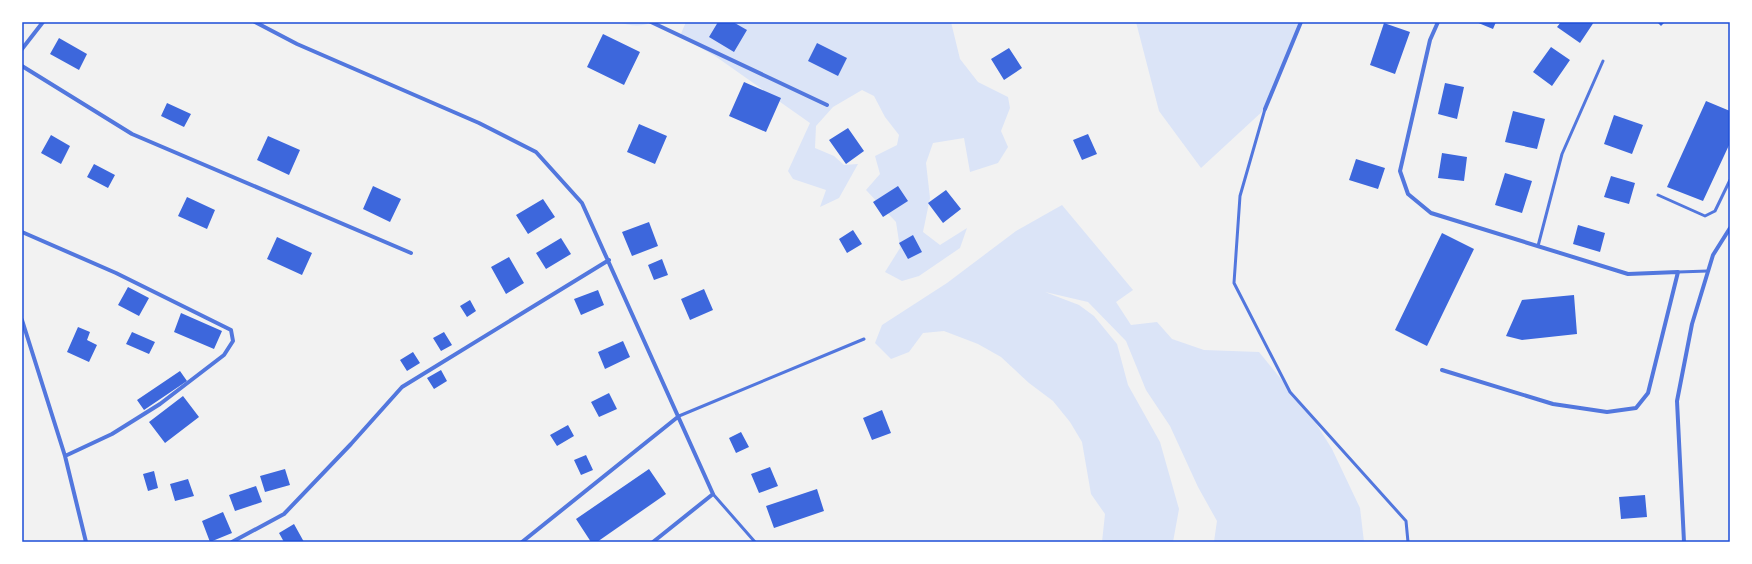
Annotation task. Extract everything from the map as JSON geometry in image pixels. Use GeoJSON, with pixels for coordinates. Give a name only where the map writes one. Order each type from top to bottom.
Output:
{"type":"FeatureCollection","features":[{"type":"Feature","properties":{"kind":"street"},"geometry":{"type":"LineString","coordinates":[[22,49],[43,22]]}},
{"type":"Feature","properties":{"kind":"street"},"geometry":{"type":"LineString","coordinates":[[255,22],[297,44],[479,123],[536,152],[582,203],[609,260],[713,494],[653,542]]}},
{"type":"Feature","properties":{"kind":"street"},"geometry":{"type":"LineString","coordinates":[[651,22],[827,105]]}},
{"type":"Feature","properties":{"kind":"street"},"geometry":{"type":"LineString","coordinates":[[1265,109],[1301,22]]}},
{"type":"Feature","properties":{"kind":"street"},"geometry":{"type":"LineString","coordinates":[[1438,22],[1430,40],[1400,171],[1408,194],[1430,213],[1628,274],[1678,272],[1648,393],[1636,408],[1607,412],[1553,404],[1442,370]]}},
{"type":"Feature","properties":{"kind":"street"},"geometry":{"type":"LineString","coordinates":[[22,66],[132,134],[411,253]]}},
{"type":"Feature","properties":{"kind":"street"},"geometry":{"type":"LineString","coordinates":[[1684,542],[1677,401],[1692,324],[1708,271],[1713,255],[1730,228]]}},
{"type":"Feature","properties":{"kind":"street"},"geometry":{"type":"LineString","coordinates":[[22,232],[116,273],[231,330],[234,341],[224,355],[160,404],[112,434],[65,456]]}},
{"type":"Feature","properties":{"kind":"street"},"geometry":{"type":"LineString","coordinates":[[232,542],[284,514],[351,444],[402,387],[609,260]]}},
{"type":"Feature","properties":{"kind":"street"},"geometry":{"type":"LineString","coordinates":[[22,320],[65,456],[86,542]]}},
{"type":"Feature","properties":{"kind":"street"},"geometry":{"type":"LineString","coordinates":[[522,542],[679,416]]}},
{"type":"Feature","properties":{"kind":"lane"},"geometry":{"type":"LineString","coordinates":[[1538,246],[1562,154],[1603,61]]}},
{"type":"Feature","properties":{"kind":"lane"},"geometry":{"type":"LineString","coordinates":[[1265,109],[1240,196],[1234,283],[1290,392],[1406,521],[1408,542]]}},
{"type":"Feature","properties":{"kind":"lane"},"geometry":{"type":"LineString","coordinates":[[1658,195],[1705,216],[1716,211],[1730,180]]}},
{"type":"Feature","properties":{"kind":"lane"},"geometry":{"type":"LineString","coordinates":[[1678,272],[1708,271]]}},
{"type":"Feature","properties":{"kind":"lane"},"geometry":{"type":"LineString","coordinates":[[679,416],[864,339]]}},
{"type":"Feature","properties":{"kind":"lane"},"geometry":{"type":"LineString","coordinates":[[713,494],[755,542]]}},
{"type":"Feature","properties":{"kind":"shaded area"},"geometry":{"type":"Polygon","coordinates":[[[619,22],[653,22],[645,25],[636,25],[619,22]]]}},
{"type":"Feature","properties":{"kind":"shaded area"},"geometry":{"type":"Polygon","coordinates":[[[686,22],[951,22],[960,59],[978,82],[1008,97],[1010,108],[1001,131],[1008,147],[998,163],[970,172],[964,138],[933,143],[926,163],[930,198],[923,232],[940,245],[967,228],[960,248],[919,276],[902,281],[885,272],[900,248],[896,222],[866,190],[880,174],[875,156],[897,145],[899,135],[885,117],[874,96],[862,90],[833,107],[816,126],[815,148],[834,156],[844,165],[858,164],[839,198],[820,207],[826,190],[793,179],[788,171],[810,123],[715,56],[680,36],[686,22]]]}},
{"type":"Feature","properties":{"kind":"shaded area"},"geometry":{"type":"Polygon","coordinates":[[[1136,22],[1301,22],[1265,109],[1201,168],[1159,111],[1136,22]]]}},
{"type":"Feature","properties":{"kind":"shaded area"},"geometry":{"type":"Polygon","coordinates":[[[1062,205],[1133,290],[1116,302],[1131,325],[1157,322],[1172,339],[1204,350],[1259,352],[1312,417],[1332,449],[1360,508],[1364,542],[1214,542],[1217,521],[1198,487],[1170,426],[1146,390],[1126,341],[1088,302],[1045,292],[1079,305],[1094,316],[1117,344],[1128,385],[1160,442],[1179,509],[1173,542],[1102,542],[1105,514],[1091,494],[1082,442],[1070,422],[1053,401],[1029,383],[1001,357],[978,344],[944,331],[923,333],[909,352],[891,359],[875,343],[882,325],[947,283],[1016,231],[1062,205]]]}},
{"type":"Feature","properties":{"kind":"building"},"geometry":{"type":"Polygon","coordinates":[[[718,22],[733,22],[747,30],[734,52],[709,37],[718,22]]]}},
{"type":"Feature","properties":{"kind":"building"},"geometry":{"type":"Polygon","coordinates":[[[1476,22],[1496,22],[1493,29],[1476,22]]]}},
{"type":"Feature","properties":{"kind":"building"},"geometry":{"type":"Polygon","coordinates":[[[1561,22],[1594,22],[1580,43],[1557,27],[1561,22]]]}},
{"type":"Feature","properties":{"kind":"building"},"geometry":{"type":"Polygon","coordinates":[[[1657,22],[1665,22],[1661,26],[1657,22]]]}},
{"type":"Feature","properties":{"kind":"building"},"geometry":{"type":"Polygon","coordinates":[[[1384,23],[1410,32],[1395,74],[1370,65],[1384,23]]]}},
{"type":"Feature","properties":{"kind":"building"},"geometry":{"type":"Polygon","coordinates":[[[603,34],[640,52],[624,85],[587,67],[603,34]]]}},
{"type":"Feature","properties":{"kind":"building"},"geometry":{"type":"Polygon","coordinates":[[[59,38],[87,54],[79,70],[50,54],[59,38]]]}},
{"type":"Feature","properties":{"kind":"building"},"geometry":{"type":"Polygon","coordinates":[[[817,43],[847,58],[838,76],[808,61],[817,43]]]}},
{"type":"Feature","properties":{"kind":"building"},"geometry":{"type":"Polygon","coordinates":[[[1551,47],[1570,60],[1552,86],[1533,72],[1551,47]]]}},
{"type":"Feature","properties":{"kind":"building"},"geometry":{"type":"Polygon","coordinates":[[[1009,48],[1022,68],[1004,80],[991,59],[1009,48]]]}},
{"type":"Feature","properties":{"kind":"building"},"geometry":{"type":"Polygon","coordinates":[[[744,82],[781,98],[766,132],[729,116],[744,82]]]}},
{"type":"Feature","properties":{"kind":"building"},"geometry":{"type":"Polygon","coordinates":[[[1445,83],[1464,87],[1457,119],[1438,114],[1445,83]]]}},
{"type":"Feature","properties":{"kind":"building"},"geometry":{"type":"Polygon","coordinates":[[[1706,101],[1730,111],[1730,143],[1703,201],[1667,187],[1706,101]]]}},
{"type":"Feature","properties":{"kind":"building"},"geometry":{"type":"Polygon","coordinates":[[[167,103],[191,114],[184,127],[161,116],[167,103]]]}},
{"type":"Feature","properties":{"kind":"building"},"geometry":{"type":"Polygon","coordinates":[[[1513,111],[1545,119],[1537,149],[1505,142],[1513,111]]]}},
{"type":"Feature","properties":{"kind":"building"},"geometry":{"type":"Polygon","coordinates":[[[1614,115],[1643,125],[1632,154],[1604,144],[1614,115]]]}},
{"type":"Feature","properties":{"kind":"building"},"geometry":{"type":"Polygon","coordinates":[[[639,124],[667,136],[655,164],[627,152],[639,124]]]}},
{"type":"Feature","properties":{"kind":"building"},"geometry":{"type":"Polygon","coordinates":[[[848,128],[864,151],[846,164],[829,140],[848,128]]]}},
{"type":"Feature","properties":{"kind":"building"},"geometry":{"type":"Polygon","coordinates":[[[1088,134],[1097,154],[1082,160],[1073,140],[1088,134]]]}},
{"type":"Feature","properties":{"kind":"building"},"geometry":{"type":"Polygon","coordinates":[[[51,135],[70,146],[61,164],[41,153],[51,135]]]}},
{"type":"Feature","properties":{"kind":"building"},"geometry":{"type":"Polygon","coordinates":[[[268,136],[300,150],[289,175],[257,160],[268,136]]]}},
{"type":"Feature","properties":{"kind":"building"},"geometry":{"type":"Polygon","coordinates":[[[1442,153],[1467,157],[1464,181],[1438,178],[1442,153]]]}},
{"type":"Feature","properties":{"kind":"building"},"geometry":{"type":"Polygon","coordinates":[[[1356,159],[1385,168],[1378,189],[1349,180],[1356,159]]]}},
{"type":"Feature","properties":{"kind":"building"},"geometry":{"type":"Polygon","coordinates":[[[94,164],[115,175],[108,188],[87,177],[94,164]]]}},
{"type":"Feature","properties":{"kind":"building"},"geometry":{"type":"Polygon","coordinates":[[[1505,173],[1532,181],[1522,213],[1495,205],[1505,173]]]}},
{"type":"Feature","properties":{"kind":"building"},"geometry":{"type":"Polygon","coordinates":[[[1611,176],[1635,183],[1629,204],[1604,197],[1611,176]]]}},
{"type":"Feature","properties":{"kind":"building"},"geometry":{"type":"Polygon","coordinates":[[[373,186],[401,199],[390,222],[363,209],[373,186]]]}},
{"type":"Feature","properties":{"kind":"building"},"geometry":{"type":"Polygon","coordinates":[[[898,186],[908,201],[883,217],[873,202],[898,186]]]}},
{"type":"Feature","properties":{"kind":"building"},"geometry":{"type":"Polygon","coordinates":[[[946,190],[961,209],[943,223],[928,203],[946,190]]]}},
{"type":"Feature","properties":{"kind":"building"},"geometry":{"type":"Polygon","coordinates":[[[187,197],[215,210],[207,229],[178,216],[187,197]]]}},
{"type":"Feature","properties":{"kind":"building"},"geometry":{"type":"Polygon","coordinates":[[[543,199],[555,217],[528,234],[516,215],[543,199]]]}},
{"type":"Feature","properties":{"kind":"building"},"geometry":{"type":"Polygon","coordinates":[[[649,222],[658,246],[632,256],[622,232],[649,222]]]}},
{"type":"Feature","properties":{"kind":"building"},"geometry":{"type":"Polygon","coordinates":[[[1578,225],[1605,233],[1600,252],[1573,244],[1578,225]]]}},
{"type":"Feature","properties":{"kind":"building"},"geometry":{"type":"Polygon","coordinates":[[[853,230],[862,244],[847,253],[839,239],[853,230]]]}},
{"type":"Feature","properties":{"kind":"building"},"geometry":{"type":"Polygon","coordinates":[[[1442,233],[1474,249],[1427,346],[1395,330],[1442,233]]]}},
{"type":"Feature","properties":{"kind":"building"},"geometry":{"type":"Polygon","coordinates":[[[913,235],[922,252],[908,259],[899,243],[913,235]]]}},
{"type":"Feature","properties":{"kind":"building"},"geometry":{"type":"Polygon","coordinates":[[[277,237],[312,253],[302,275],[267,259],[277,237]]]}},
{"type":"Feature","properties":{"kind":"building"},"geometry":{"type":"Polygon","coordinates":[[[561,238],[571,254],[546,269],[536,253],[561,238]]]}},
{"type":"Feature","properties":{"kind":"building"},"geometry":{"type":"Polygon","coordinates":[[[509,257],[524,283],[506,294],[491,267],[509,257]]]}},
{"type":"Feature","properties":{"kind":"building"},"geometry":{"type":"Polygon","coordinates":[[[662,259],[668,275],[654,280],[648,265],[662,259]]]}},
{"type":"Feature","properties":{"kind":"building"},"geometry":{"type":"Polygon","coordinates":[[[128,287],[149,298],[139,316],[118,305],[128,287]]]}},
{"type":"Feature","properties":{"kind":"building"},"geometry":{"type":"Polygon","coordinates":[[[704,289],[713,310],[690,320],[681,299],[704,289]]]}},
{"type":"Feature","properties":{"kind":"building"},"geometry":{"type":"Polygon","coordinates":[[[598,290],[604,305],[581,315],[574,299],[598,290]]]}},
{"type":"Feature","properties":{"kind":"building"},"geometry":{"type":"Polygon","coordinates":[[[1574,295],[1577,334],[1522,340],[1506,336],[1522,300],[1574,295]]]}},
{"type":"Feature","properties":{"kind":"building"},"geometry":{"type":"Polygon","coordinates":[[[470,300],[476,311],[467,317],[460,306],[470,300]]]}},
{"type":"Feature","properties":{"kind":"building"},"geometry":{"type":"Polygon","coordinates":[[[181,313],[222,331],[214,349],[174,332],[181,313]]]}},
{"type":"Feature","properties":{"kind":"building"},"geometry":{"type":"Polygon","coordinates":[[[78,327],[90,332],[87,340],[97,345],[89,362],[67,352],[78,327]]]}},
{"type":"Feature","properties":{"kind":"building"},"geometry":{"type":"Polygon","coordinates":[[[132,332],[155,342],[149,354],[126,344],[132,332]]]}},
{"type":"Feature","properties":{"kind":"building"},"geometry":{"type":"Polygon","coordinates":[[[444,332],[452,345],[441,351],[433,338],[444,332]]]}},
{"type":"Feature","properties":{"kind":"building"},"geometry":{"type":"Polygon","coordinates":[[[623,341],[630,357],[605,369],[598,352],[623,341]]]}},
{"type":"Feature","properties":{"kind":"building"},"geometry":{"type":"Polygon","coordinates":[[[413,352],[420,363],[407,371],[400,360],[413,352]]]}},
{"type":"Feature","properties":{"kind":"building"},"geometry":{"type":"Polygon","coordinates":[[[441,370],[447,381],[434,389],[427,378],[441,370]]]}},
{"type":"Feature","properties":{"kind":"building"},"geometry":{"type":"Polygon","coordinates":[[[180,371],[187,381],[144,410],[137,400],[180,371]]]}},
{"type":"Feature","properties":{"kind":"building"},"geometry":{"type":"Polygon","coordinates":[[[609,393],[617,409],[599,417],[591,402],[609,393]]]}},
{"type":"Feature","properties":{"kind":"building"},"geometry":{"type":"Polygon","coordinates":[[[183,396],[199,417],[165,443],[149,422],[183,396]]]}},
{"type":"Feature","properties":{"kind":"building"},"geometry":{"type":"Polygon","coordinates":[[[882,410],[891,433],[872,440],[863,418],[882,410]]]}},
{"type":"Feature","properties":{"kind":"building"},"geometry":{"type":"Polygon","coordinates":[[[568,425],[574,436],[557,446],[550,435],[568,425]]]}},
{"type":"Feature","properties":{"kind":"building"},"geometry":{"type":"Polygon","coordinates":[[[741,432],[749,447],[736,453],[729,438],[741,432]]]}},
{"type":"Feature","properties":{"kind":"building"},"geometry":{"type":"Polygon","coordinates":[[[586,455],[593,470],[581,475],[574,460],[586,455]]]}},
{"type":"Feature","properties":{"kind":"building"},"geometry":{"type":"Polygon","coordinates":[[[770,467],[778,486],[759,493],[751,474],[770,467]]]}},
{"type":"Feature","properties":{"kind":"building"},"geometry":{"type":"Polygon","coordinates":[[[285,469],[290,485],[265,492],[260,476],[285,469]]]}},
{"type":"Feature","properties":{"kind":"building"},"geometry":{"type":"Polygon","coordinates":[[[649,469],[666,494],[597,542],[591,542],[576,519],[649,469]]]}},
{"type":"Feature","properties":{"kind":"building"},"geometry":{"type":"Polygon","coordinates":[[[154,471],[158,488],[148,491],[143,474],[154,471]]]}},
{"type":"Feature","properties":{"kind":"building"},"geometry":{"type":"Polygon","coordinates":[[[188,479],[194,496],[175,501],[170,484],[188,479]]]}},
{"type":"Feature","properties":{"kind":"building"},"geometry":{"type":"Polygon","coordinates":[[[256,486],[262,502],[235,511],[229,495],[256,486]]]}},
{"type":"Feature","properties":{"kind":"building"},"geometry":{"type":"Polygon","coordinates":[[[817,489],[824,511],[774,528],[766,506],[817,489]]]}},
{"type":"Feature","properties":{"kind":"building"},"geometry":{"type":"Polygon","coordinates":[[[1645,495],[1647,517],[1621,519],[1619,497],[1645,495]]]}},
{"type":"Feature","properties":{"kind":"building"},"geometry":{"type":"Polygon","coordinates":[[[223,512],[232,533],[210,542],[202,521],[223,512]]]}},
{"type":"Feature","properties":{"kind":"building"},"geometry":{"type":"Polygon","coordinates":[[[294,524],[304,542],[284,542],[279,533],[294,524]]]}}]}
